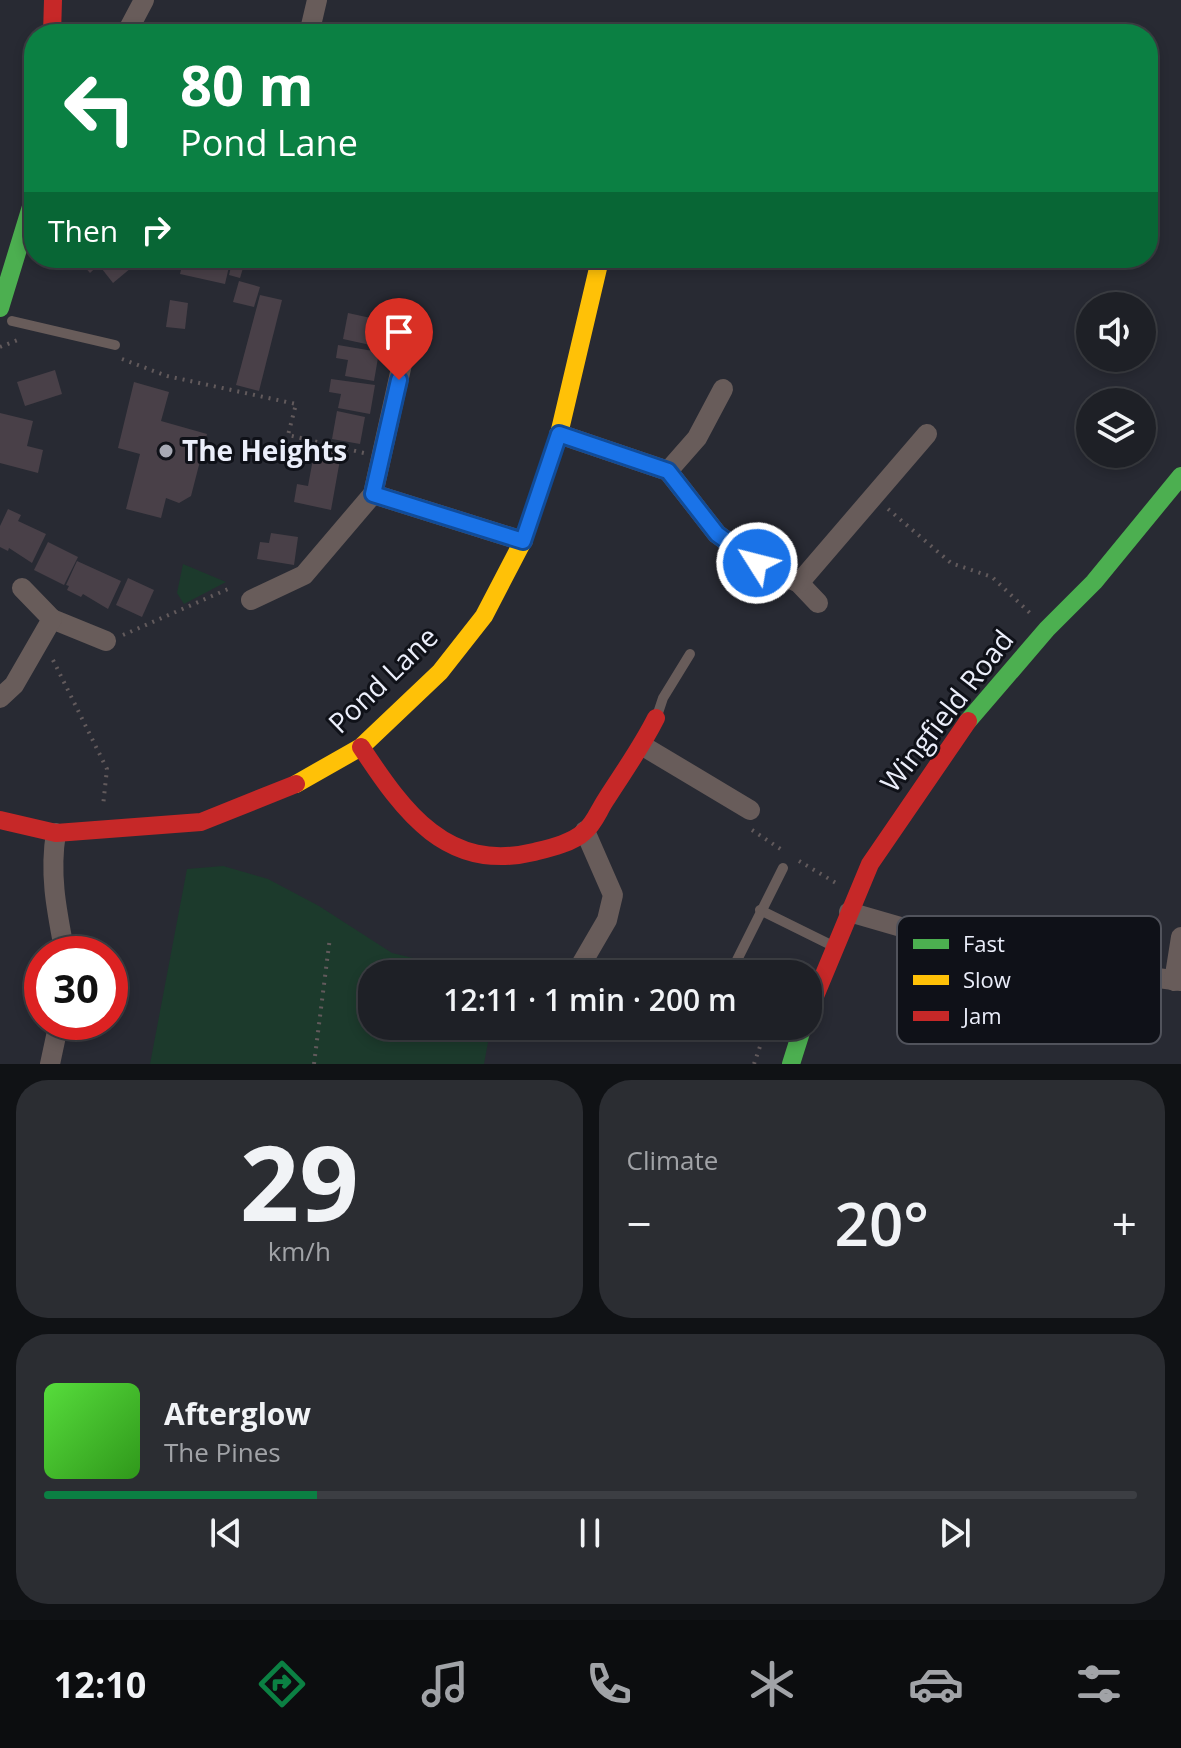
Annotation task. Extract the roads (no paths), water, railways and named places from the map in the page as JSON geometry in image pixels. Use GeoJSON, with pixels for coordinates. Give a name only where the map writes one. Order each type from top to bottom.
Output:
{"type":"FeatureCollection","features":[{"type":"Feature","properties":{"kind":"street"},"geometry":{"type":"LineString","coordinates":[[52,24],[53,0]]}},
{"type":"Feature","properties":{"kind":"street"},"geometry":{"type":"LineString","coordinates":[[131,24],[144,0]]}},
{"type":"Feature","properties":{"kind":"street"},"geometry":{"type":"LineString","coordinates":[[311,24],[314,1]]}},
{"type":"Feature","properties":{"kind":"street"},"geometry":{"type":"LineString","coordinates":[[6,315],[24,239]]}},
{"type":"Feature","properties":{"kind":"street","name":"Pond Lane"},"geometry":{"type":"LineString","coordinates":[[0,820],[56,833],[201,822],[290,788],[361,747],[440,672],[484,616],[523,541],[559,434],[598,268]]}},
{"type":"Feature","properties":{"kind":"street"},"geometry":{"type":"LineString","coordinates":[[251,600],[304,575],[373,494],[410,328]]}},
{"type":"Feature","properties":{"kind":"street"},"geometry":{"type":"LineString","coordinates":[[668,471],[697,438],[723,389]]}},
{"type":"Feature","properties":{"kind":"street"},"geometry":{"type":"LineString","coordinates":[[559,434],[668,471],[717,534],[757,563],[799,583],[818,603]]}},
{"type":"Feature","properties":{"kind":"street"},"geometry":{"type":"LineString","coordinates":[[799,583],[927,434]]}},
{"type":"Feature","properties":{"kind":"street","name":"Wingfield Road"},"geometry":{"type":"LineString","coordinates":[[822,979],[870,864],[909,804],[974,713],[1047,629],[1094,582],[1181,476]]}},
{"type":"Feature","properties":{"kind":"street"},"geometry":{"type":"LineString","coordinates":[[373,494],[523,541]]}},
{"type":"Feature","properties":{"kind":"street"},"geometry":{"type":"LineString","coordinates":[[22,588],[52,619],[106,641]]}},
{"type":"Feature","properties":{"kind":"street"},"geometry":{"type":"LineString","coordinates":[[0,698],[14,685],[52,619]]}},
{"type":"Feature","properties":{"kind":"street"},"geometry":{"type":"LineString","coordinates":[[361,747],[397,801],[456,850],[492,859],[529,854],[585,831],[643,746],[656,718]]}},
{"type":"Feature","properties":{"kind":"street"},"geometry":{"type":"LineString","coordinates":[[643,746],[750,810]]}},
{"type":"Feature","properties":{"kind":"street"},"geometry":{"type":"LineString","coordinates":[[584,960],[607,920],[613,895],[585,831]]}},
{"type":"Feature","properties":{"kind":"street"},"geometry":{"type":"LineString","coordinates":[[56,833],[51,863],[61,936]]}},
{"type":"Feature","properties":{"kind":"street"},"geometry":{"type":"LineString","coordinates":[[849,912],[897,926]]}},
{"type":"Feature","properties":{"kind":"street"},"geometry":{"type":"LineString","coordinates":[[1178,981],[1181,937]]}},
{"type":"Feature","properties":{"kind":"street"},"geometry":{"type":"LineString","coordinates":[[50,1064],[55,1040]]}},
{"type":"Feature","properties":{"kind":"street"},"geometry":{"type":"LineString","coordinates":[[791,1064],[799,1040]]}},
{"type":"Feature","properties":{"kind":"lane"},"geometry":{"type":"LineString","coordinates":[[6,315],[114,350]]}},
{"type":"Feature","properties":{"kind":"lane"},"geometry":{"type":"LineString","coordinates":[[656,718],[663,698],[690,654]]}},
{"type":"Feature","properties":{"kind":"lane"},"geometry":{"type":"LineString","coordinates":[[737,960],[783,868]]}},
{"type":"Feature","properties":{"kind":"lane"},"geometry":{"type":"LineString","coordinates":[[760,910],[835,947]]}},
{"type":"Feature","properties":{"kind":"place","name":"The Heights"},"geometry":{"type":"Point","coordinates":[166,451]}}]}
